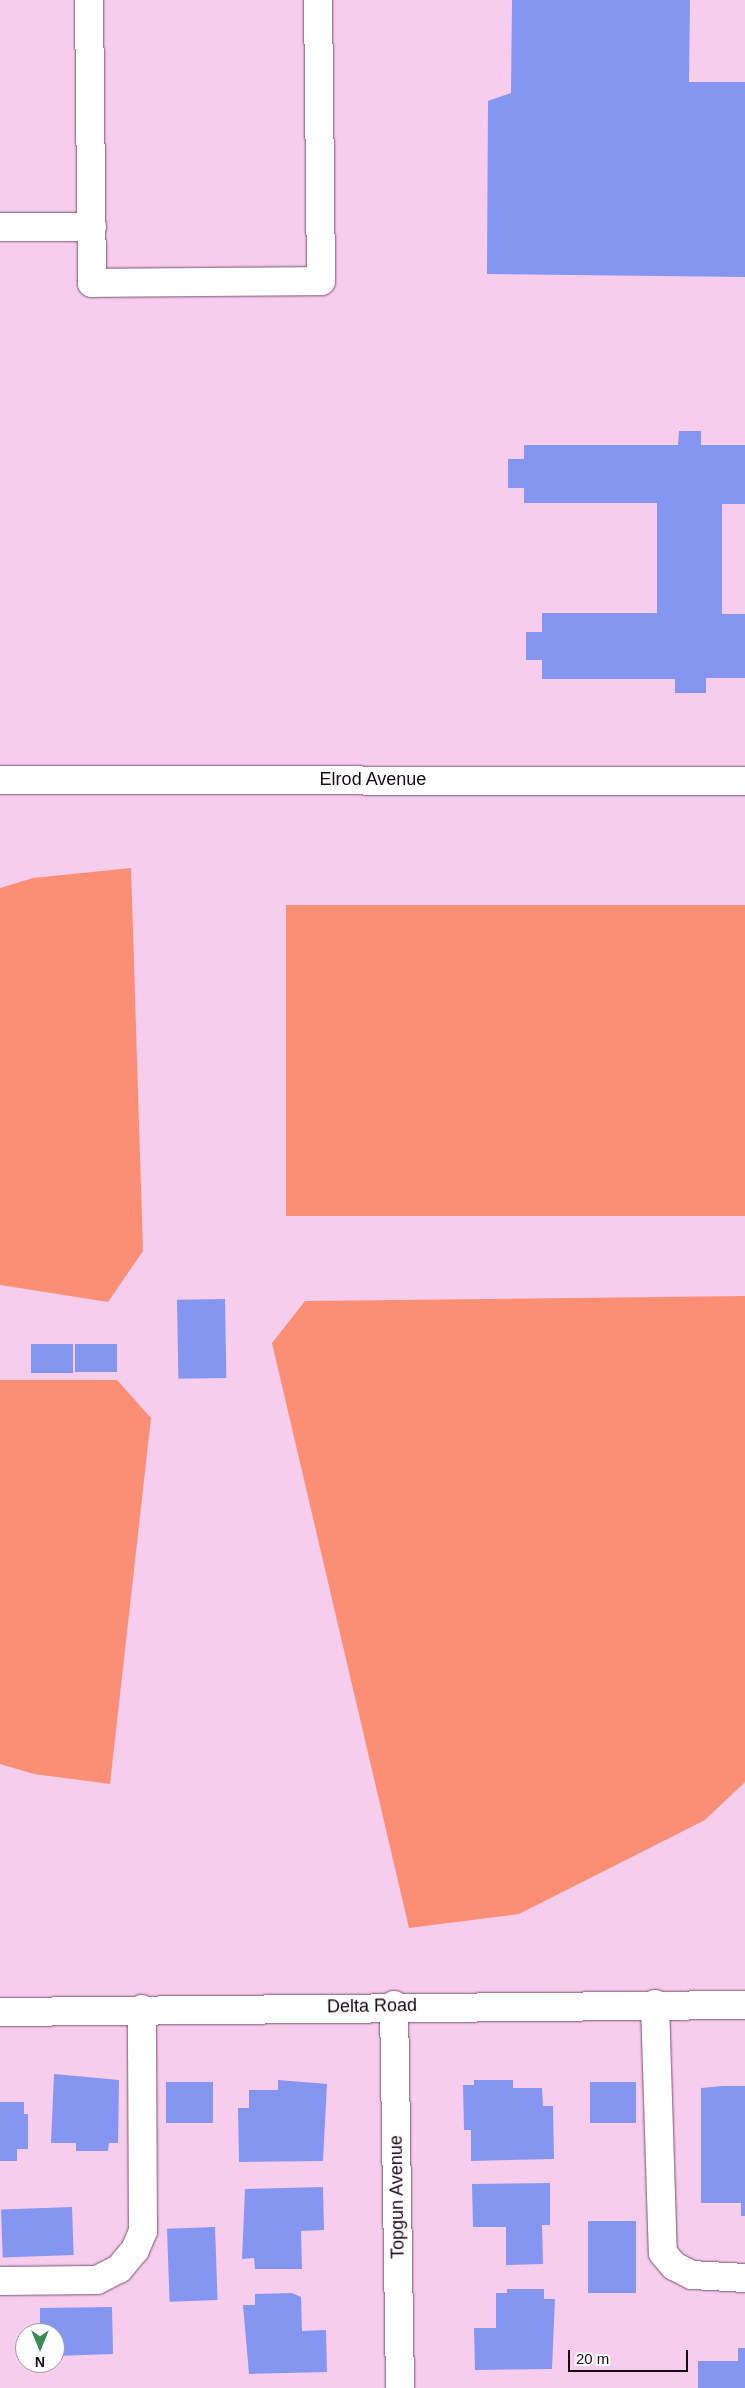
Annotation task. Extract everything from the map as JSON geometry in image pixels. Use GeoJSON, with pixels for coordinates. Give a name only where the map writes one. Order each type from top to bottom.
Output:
{"type":"FeatureCollection","features":[{"type":"Feature","properties":{"kind":"street"},"geometry":{"type":"LineString","coordinates":[[89,0],[92,283],[321,281],[318,0]]}},
{"type":"Feature","properties":{"kind":"street"},"geometry":{"type":"LineString","coordinates":[[0,227],[92,226]]}},
{"type":"Feature","properties":{"kind":"street","name":"Elrod Avenue"},"geometry":{"type":"LineString","coordinates":[[0,780],[745,781]]}},
{"type":"Feature","properties":{"kind":"street"},"geometry":{"type":"LineString","coordinates":[[655,2004],[663,2253],[674,2266],[692,2275],[745,2278]]}},
{"type":"Feature","properties":{"kind":"street","name":"Delta Road"},"geometry":{"type":"LineString","coordinates":[[0,2012],[394,2005],[745,2005]]}},
{"type":"Feature","properties":{"kind":"street","name":"Topgun Avenue"},"geometry":{"type":"LineString","coordinates":[[394,2005],[400,2388]]}},
{"type":"Feature","properties":{"kind":"street"},"geometry":{"type":"LineString","coordinates":[[0,2282],[97,2280],[118,2269],[135,2250],[143,2231],[142,2009]]}},
{"type":"Feature","properties":{"kind":"shaded area"},"geometry":{"type":"Polygon","coordinates":[[[131,868],[143,1251],[108,1302],[0,1285],[0,888],[33,878],[131,868]]]}},
{"type":"Feature","properties":{"kind":"shaded area"},"geometry":{"type":"Polygon","coordinates":[[[286,905],[745,905],[745,1216],[286,1216],[286,905]]]}},
{"type":"Feature","properties":{"kind":"shaded area"},"geometry":{"type":"Polygon","coordinates":[[[745,1296],[745,1782],[705,1820],[519,1914],[409,1928],[272,1343],[305,1301],[745,1296]]]}},
{"type":"Feature","properties":{"kind":"shaded area"},"geometry":{"type":"Polygon","coordinates":[[[0,1380],[117,1380],[151,1418],[110,1784],[34,1774],[0,1764],[0,1380]]]}},
{"type":"Feature","properties":{"kind":"building"},"geometry":{"type":"Polygon","coordinates":[[[512,0],[690,0],[689,82],[745,82],[745,277],[487,274],[488,101],[511,93],[512,0]]]}},
{"type":"Feature","properties":{"kind":"building"},"geometry":{"type":"Polygon","coordinates":[[[679,431],[701,431],[701,445],[745,445],[745,504],[722,504],[722,614],[745,614],[745,678],[706,678],[706,693],[675,693],[675,679],[542,679],[542,660],[526,660],[526,632],[542,632],[542,613],[657,613],[657,503],[524,503],[524,488],[508,488],[508,459],[524,459],[524,445],[678,445],[679,431]]]}},
{"type":"Feature","properties":{"kind":"building"},"geometry":{"type":"Polygon","coordinates":[[[225,1299],[226,1378],[178,1379],[177,1300],[225,1299]]]}},
{"type":"Feature","properties":{"kind":"building"},"geometry":{"type":"Polygon","coordinates":[[[31,1344],[73,1344],[73,1373],[31,1373],[31,1344]]]}},
{"type":"Feature","properties":{"kind":"building"},"geometry":{"type":"Polygon","coordinates":[[[75,1344],[117,1344],[117,1372],[75,1372],[75,1344]]]}},
{"type":"Feature","properties":{"kind":"building"},"geometry":{"type":"Polygon","coordinates":[[[54,2074],[119,2080],[118,2143],[109,2143],[108,2151],[76,2151],[76,2143],[51,2143],[54,2074]]]}},
{"type":"Feature","properties":{"kind":"building"},"geometry":{"type":"Polygon","coordinates":[[[278,2080],[327,2084],[323,2161],[239,2162],[238,2108],[249,2108],[249,2090],[278,2090],[278,2080]]]}},
{"type":"Feature","properties":{"kind":"building"},"geometry":{"type":"Polygon","coordinates":[[[474,2080],[513,2080],[513,2088],[542,2088],[543,2106],[553,2106],[554,2159],[471,2161],[471,2130],[464,2130],[463,2085],[474,2085],[474,2080]]]}},
{"type":"Feature","properties":{"kind":"building"},"geometry":{"type":"Polygon","coordinates":[[[166,2082],[213,2082],[213,2123],[166,2123],[166,2082]]]}},
{"type":"Feature","properties":{"kind":"building"},"geometry":{"type":"Polygon","coordinates":[[[590,2082],[636,2082],[636,2123],[590,2123],[590,2082]]]}},
{"type":"Feature","properties":{"kind":"building"},"geometry":{"type":"Polygon","coordinates":[[[745,2086],[745,2216],[741,2216],[741,2203],[701,2203],[701,2088],[745,2086]]]}},
{"type":"Feature","properties":{"kind":"building"},"geometry":{"type":"Polygon","coordinates":[[[0,2102],[24,2102],[24,2114],[28,2114],[28,2149],[17,2149],[17,2161],[0,2161],[0,2102]]]}},
{"type":"Feature","properties":{"kind":"building"},"geometry":{"type":"Polygon","coordinates":[[[550,2183],[550,2225],[542,2225],[543,2264],[506,2265],[506,2227],[473,2227],[472,2184],[550,2183]]]}},
{"type":"Feature","properties":{"kind":"building"},"geometry":{"type":"Polygon","coordinates":[[[323,2187],[324,2230],[301,2231],[302,2269],[255,2269],[254,2258],[242,2259],[245,2189],[323,2187]]]}},
{"type":"Feature","properties":{"kind":"building"},"geometry":{"type":"Polygon","coordinates":[[[72,2207],[74,2255],[3,2257],[1,2209],[72,2207]]]}},
{"type":"Feature","properties":{"kind":"building"},"geometry":{"type":"Polygon","coordinates":[[[588,2221],[636,2221],[636,2293],[588,2293],[588,2221]]]}},
{"type":"Feature","properties":{"kind":"building"},"geometry":{"type":"Polygon","coordinates":[[[215,2227],[218,2300],[170,2302],[167,2229],[215,2227]]]}},
{"type":"Feature","properties":{"kind":"building"},"geometry":{"type":"Polygon","coordinates":[[[507,2289],[544,2289],[544,2299],[555,2299],[552,2369],[475,2370],[474,2328],[496,2328],[496,2293],[507,2293],[507,2289]]]}},
{"type":"Feature","properties":{"kind":"building"},"geometry":{"type":"Polygon","coordinates":[[[292,2293],[301,2297],[302,2331],[326,2330],[327,2372],[249,2374],[243,2305],[255,2305],[255,2294],[292,2293]]]}},
{"type":"Feature","properties":{"kind":"building"},"geometry":{"type":"Polygon","coordinates":[[[112,2307],[113,2354],[65,2356],[65,2323],[40,2323],[40,2308],[112,2307]]]}},
{"type":"Feature","properties":{"kind":"building"},"geometry":{"type":"Polygon","coordinates":[[[738,2348],[745,2348],[745,2388],[698,2388],[698,2361],[738,2361],[738,2348]]]}}]}
